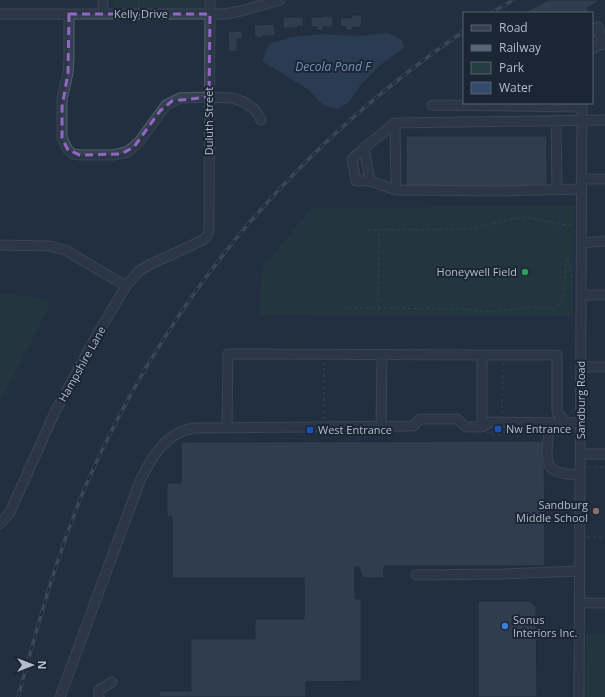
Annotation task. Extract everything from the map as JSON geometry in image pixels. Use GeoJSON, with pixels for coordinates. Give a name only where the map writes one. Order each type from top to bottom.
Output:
{"type":"FeatureCollection","features":[{"type":"Feature","properties":{"kind":"street"},"geometry":{"type":"LineString","coordinates":[[103,0],[103,14]]}},
{"type":"Feature","properties":{"kind":"street","name":"Duluth Street"},"geometry":{"type":"LineString","coordinates":[[203,240],[207,236],[209,230],[210,0]]}},
{"type":"Feature","properties":{"kind":"street","name":"Kelly Drive"},"geometry":{"type":"LineString","coordinates":[[0,14],[224,14],[241,12],[280,0]]}},
{"type":"Feature","properties":{"kind":"street"},"geometry":{"type":"LineString","coordinates":[[69,14],[70,57],[62,107],[62,138],[68,150],[73,154],[113,155],[127,152],[139,142],[160,111],[169,103],[180,98],[232,98],[244,102],[254,110],[261,120]]}},
{"type":"Feature","properties":{"kind":"street"},"geometry":{"type":"LineString","coordinates":[[593,49],[604,43],[598,26]]}},
{"type":"Feature","properties":{"kind":"street"},"geometry":{"type":"LineString","coordinates":[[432,105],[582,105]]}},
{"type":"Feature","properties":{"kind":"street","name":"Sandburg Road"},"geometry":{"type":"LineString","coordinates":[[579,697],[582,105]]}},
{"type":"Feature","properties":{"kind":"street"},"geometry":{"type":"LineString","coordinates":[[556,120],[557,190]]}},
{"type":"Feature","properties":{"kind":"street"},"geometry":{"type":"LineString","coordinates":[[581,189],[500,191],[396,190],[370,180],[356,181],[352,159],[395,123],[605,120]]}},
{"type":"Feature","properties":{"kind":"street"},"geometry":{"type":"LineString","coordinates":[[395,123],[396,190]]}},
{"type":"Feature","properties":{"kind":"street"},"geometry":{"type":"LineString","coordinates":[[364,148],[370,180]]}},
{"type":"Feature","properties":{"kind":"street"},"geometry":{"type":"LineString","coordinates":[[581,179],[605,180]]}},
{"type":"Feature","properties":{"kind":"street","name":"Hampshire Lane"},"geometry":{"type":"LineString","coordinates":[[0,524],[10,512],[54,414],[95,338],[126,286],[139,271],[149,265],[203,240]]}},
{"type":"Feature","properties":{"kind":"street"},"geometry":{"type":"LineString","coordinates":[[581,243],[605,241]]}},
{"type":"Feature","properties":{"kind":"street"},"geometry":{"type":"LineString","coordinates":[[0,245],[50,246],[65,250],[126,286]]}},
{"type":"Feature","properties":{"kind":"street"},"geometry":{"type":"LineString","coordinates":[[581,295],[605,295]]}},
{"type":"Feature","properties":{"kind":"street"},"geometry":{"type":"LineString","coordinates":[[227,427],[228,354],[557,355],[557,412],[566,423]]}},
{"type":"Feature","properties":{"kind":"street"},"geometry":{"type":"LineString","coordinates":[[381,427],[382,355]]}},
{"type":"Feature","properties":{"kind":"street"},"geometry":{"type":"LineString","coordinates":[[482,355],[482,427]]}},
{"type":"Feature","properties":{"kind":"street"},"geometry":{"type":"LineString","coordinates":[[581,367],[605,367]]}},
{"type":"Feature","properties":{"kind":"street"},"geometry":{"type":"LineString","coordinates":[[60,697],[140,481],[151,460],[166,442],[177,433],[194,428],[227,427],[413,426],[420,419],[457,419],[466,427],[482,427],[490,422],[581,423]]}},
{"type":"Feature","properties":{"kind":"street"},"geometry":{"type":"LineString","coordinates":[[549,423],[547,461],[550,467],[560,474],[580,471]]}},
{"type":"Feature","properties":{"kind":"street"},"geometry":{"type":"LineString","coordinates":[[580,454],[605,454]]}},
{"type":"Feature","properties":{"kind":"street"},"geometry":{"type":"LineString","coordinates":[[416,575],[580,571]]}},
{"type":"Feature","properties":{"kind":"street"},"geometry":{"type":"LineString","coordinates":[[580,603],[605,603]]}},
{"type":"Feature","properties":{"kind":"street"},"geometry":{"type":"LineString","coordinates":[[99,697],[99,690],[112,682]]}},
{"type":"Feature","properties":{"kind":"path"},"geometry":{"type":"LineString","coordinates":[[138,0],[140,8]]}},
{"type":"Feature","properties":{"kind":"path"},"geometry":{"type":"LineString","coordinates":[[368,230],[469,229],[527,217],[558,224],[581,225]]}},
{"type":"Feature","properties":{"kind":"path"},"geometry":{"type":"LineString","coordinates":[[378,308],[379,230]]}},
{"type":"Feature","properties":{"kind":"path"},"geometry":{"type":"LineString","coordinates":[[348,308],[464,309],[489,312],[535,307],[554,309],[561,302],[564,290],[567,256],[573,282]]}},
{"type":"Feature","properties":{"kind":"path"},"geometry":{"type":"LineString","coordinates":[[323,426],[324,354]]}},
{"type":"Feature","properties":{"kind":"path"},"geometry":{"type":"LineString","coordinates":[[502,422],[503,359]]}},
{"type":"Feature","properties":{"kind":"path"},"geometry":{"type":"LineString","coordinates":[[502,435],[485,432],[546,432]]}},
{"type":"Feature","properties":{"kind":"path"},"geometry":{"type":"LineString","coordinates":[[580,471],[605,467]]}},
{"type":"Feature","properties":{"kind":"path"},"geometry":{"type":"LineString","coordinates":[[580,537],[605,537]]}},
{"type":"Feature","properties":{"kind":"highlighted area"},"geometry":{"type":"Polygon","coordinates":[[[69,14],[210,14],[209,97],[172,101],[160,111],[134,147],[121,154],[80,155],[68,150],[62,138],[62,107],[68,73],[69,14]]]}},
{"type":"Feature","properties":{"kind":"green space"},"geometry":{"type":"Polygon","coordinates":[[[113,0],[202,0],[202,10],[113,9],[113,0]]]}},
{"type":"Feature","properties":{"kind":"green space"},"geometry":{"type":"Polygon","coordinates":[[[574,206],[573,316],[259,315],[262,269],[311,208],[574,206]]]}},
{"type":"Feature","properties":{"kind":"green space"},"geometry":{"type":"Polygon","coordinates":[[[0,294],[30,296],[51,303],[0,401],[0,294]]]}},
{"type":"Feature","properties":{"kind":"green space"},"geometry":{"type":"Polygon","coordinates":[[[586,634],[605,634],[605,697],[586,697],[586,634]]]}},
{"type":"Feature","properties":{"kind":"water","name":"Decola Pond F"},"geometry":{"type":"Polygon","coordinates":[[[388,33],[402,40],[404,48],[380,65],[361,84],[349,102],[338,109],[323,105],[309,90],[262,61],[269,44],[291,37],[323,34],[355,36],[388,33]]]}},
{"type":"Feature","properties":{"kind":"building"},"geometry":{"type":"Polygon","coordinates":[[[548,0],[601,0],[587,8],[589,12],[526,12],[548,0]]]}},
{"type":"Feature","properties":{"kind":"building"},"geometry":{"type":"Polygon","coordinates":[[[352,15],[362,15],[361,27],[353,27],[352,30],[345,30],[346,27],[340,26],[341,17],[352,18],[352,15]]]}},
{"type":"Feature","properties":{"kind":"building"},"geometry":{"type":"Polygon","coordinates":[[[333,16],[333,27],[323,27],[323,31],[317,30],[317,27],[311,27],[311,17],[333,16]]]}},
{"type":"Feature","properties":{"kind":"building"},"geometry":{"type":"Polygon","coordinates":[[[283,17],[303,17],[304,26],[298,26],[298,28],[283,28],[283,17]]]}},
{"type":"Feature","properties":{"kind":"building"},"geometry":{"type":"Polygon","coordinates":[[[275,24],[275,36],[262,36],[262,38],[255,38],[254,25],[275,24]]]}},
{"type":"Feature","properties":{"kind":"building"},"geometry":{"type":"Polygon","coordinates":[[[242,31],[243,38],[237,39],[237,51],[229,52],[228,32],[242,31]]]}},
{"type":"Feature","properties":{"kind":"building"},"geometry":{"type":"Polygon","coordinates":[[[406,136],[547,136],[547,187],[406,187],[406,136]]]}},
{"type":"Feature","properties":{"kind":"building"},"geometry":{"type":"Polygon","coordinates":[[[544,441],[545,566],[384,566],[384,578],[363,578],[359,567],[355,567],[355,599],[361,599],[361,681],[306,682],[306,697],[159,697],[159,691],[191,691],[191,639],[255,639],[255,619],[304,619],[304,578],[172,578],[172,517],[167,517],[167,483],[181,483],[181,442],[544,441]]]}},
{"type":"Feature","properties":{"kind":"building"},"geometry":{"type":"Polygon","coordinates":[[[478,601],[530,601],[536,607],[537,697],[478,697],[478,601]]]}},
{"type":"Feature","properties":{"kind":"railway"},"geometry":{"type":"LineString","coordinates":[[493,12],[513,0]]}},
{"type":"Feature","properties":{"kind":"railway"},"geometry":{"type":"LineString","coordinates":[[18,697],[57,563],[86,485],[119,416],[156,351],[197,289],[242,231],[292,176],[345,125],[402,76],[463,32]]}},
{"type":"Feature","properties":{"kind":"place","name":"Honeywell Field"},"geometry":{"type":"Point","coordinates":[525,272]}},
{"type":"Feature","properties":{"kind":"place","name":"Nw Entrance"},"geometry":{"type":"Point","coordinates":[498,429]}},
{"type":"Feature","properties":{"kind":"place","name":"West Entrance"},"geometry":{"type":"Point","coordinates":[310,430]}},
{"type":"Feature","properties":{"kind":"place","name":"Sandburg Middle School"},"geometry":{"type":"Point","coordinates":[596,511]}},
{"type":"Feature","properties":{"kind":"place","name":"Sonus Interiors Inc."},"geometry":{"type":"Point","coordinates":[505,626]}}]}
